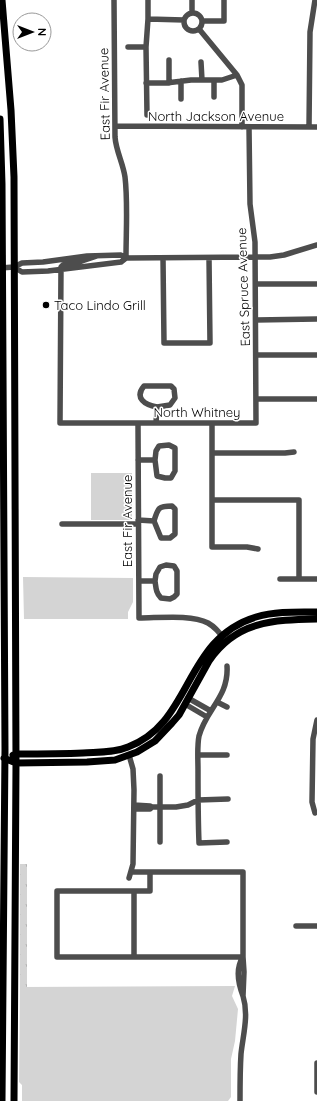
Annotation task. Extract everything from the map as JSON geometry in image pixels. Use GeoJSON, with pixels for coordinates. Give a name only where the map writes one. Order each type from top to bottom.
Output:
{"type":"FeatureCollection","features":[{"type":"Feature","properties":{"kind":"main road"},"geometry":{"type":"LineString","coordinates":[[2,0],[13,148],[16,754],[14,1101]]}},
{"type":"Feature","properties":{"kind":"main road"},"geometry":{"type":"LineString","coordinates":[[0,119],[2,158],[2,1101]]}},
{"type":"Feature","properties":{"kind":"main road"},"geometry":{"type":"LineString","coordinates":[[2,758],[16,754],[105,752],[129,747],[152,734],[166,720],[201,659],[238,624],[257,616],[275,613],[317,612]]}},
{"type":"Feature","properties":{"kind":"main road"},"geometry":{"type":"LineString","coordinates":[[2,758],[16,763],[115,760],[129,755],[156,740],[172,723],[209,660],[224,638],[264,623],[317,619]]}},
{"type":"Feature","properties":{"kind":"main road"},"geometry":{"type":"LineString","coordinates":[[129,755],[132,750],[162,730],[174,707]]}},
{"type":"Feature","properties":{"kind":"main road"},"geometry":{"type":"LineString","coordinates":[[100,761],[103,757],[125,753],[129,747]]}},
{"type":"Feature","properties":{"kind":"street","name":"East Fir Avenue"},"geometry":{"type":"LineString","coordinates":[[114,0],[115,126],[116,147],[122,165],[125,183],[126,258]]}},
{"type":"Feature","properties":{"kind":"street"},"geometry":{"type":"LineString","coordinates":[[147,115],[146,47],[148,0]]}},
{"type":"Feature","properties":{"kind":"street"},"geometry":{"type":"LineString","coordinates":[[192,0],[192,12]]}},
{"type":"Feature","properties":{"kind":"street"},"geometry":{"type":"LineString","coordinates":[[202,21],[224,21],[224,0]]}},
{"type":"Feature","properties":{"kind":"street"},"geometry":{"type":"LineString","coordinates":[[309,127],[310,32],[315,0]]}},
{"type":"Feature","properties":{"kind":"street"},"geometry":{"type":"LineString","coordinates":[[192,12],[187,15],[184,20],[184,25],[188,30],[194,31],[199,29]]}},
{"type":"Feature","properties":{"kind":"street"},"geometry":{"type":"LineString","coordinates":[[192,12],[198,14],[202,21]]}},
{"type":"Feature","properties":{"kind":"street"},"geometry":{"type":"LineString","coordinates":[[148,19],[184,20]]}},
{"type":"Feature","properties":{"kind":"street"},"geometry":{"type":"LineString","coordinates":[[199,29],[202,21]]}},
{"type":"Feature","properties":{"kind":"street"},"geometry":{"type":"LineString","coordinates":[[199,29],[237,75],[242,85],[242,127]]}},
{"type":"Feature","properties":{"kind":"street"},"geometry":{"type":"LineString","coordinates":[[128,47],[146,47]]}},
{"type":"Feature","properties":{"kind":"street"},"geometry":{"type":"LineString","coordinates":[[169,60],[169,83]]}},
{"type":"Feature","properties":{"kind":"street"},"geometry":{"type":"LineString","coordinates":[[201,62],[202,80]]}},
{"type":"Feature","properties":{"kind":"street"},"geometry":{"type":"LineString","coordinates":[[146,82],[169,83],[180,81],[222,80],[237,75]]}},
{"type":"Feature","properties":{"kind":"street"},"geometry":{"type":"LineString","coordinates":[[214,80],[214,97]]}},
{"type":"Feature","properties":{"kind":"street"},"geometry":{"type":"LineString","coordinates":[[180,81],[180,99]]}},
{"type":"Feature","properties":{"kind":"street","name":"North Jackson Avenue"},"geometry":{"type":"LineString","coordinates":[[115,126],[317,127]]}},
{"type":"Feature","properties":{"kind":"street","name":"East Spruce Avenue"},"geometry":{"type":"LineString","coordinates":[[249,127],[250,204],[256,257],[256,423]]}},
{"type":"Feature","properties":{"kind":"street"},"geometry":{"type":"LineString","coordinates":[[1,267],[14,267],[22,263],[121,255],[126,258],[256,257],[284,255],[317,245]]}},
{"type":"Feature","properties":{"kind":"street"},"geometry":{"type":"LineString","coordinates":[[60,270],[60,267],[63,265],[97,256]]}},
{"type":"Feature","properties":{"kind":"street"},"geometry":{"type":"LineString","coordinates":[[14,267],[22,272],[60,270],[122,262],[126,258]]}},
{"type":"Feature","properties":{"kind":"street"},"geometry":{"type":"LineString","coordinates":[[164,258],[164,343],[210,343],[209,258]]}},
{"type":"Feature","properties":{"kind":"street","name":"North Whitney"},"geometry":{"type":"LineString","coordinates":[[60,270],[60,423],[256,423]]}},
{"type":"Feature","properties":{"kind":"street"},"geometry":{"type":"LineString","coordinates":[[256,284],[317,284]]}},
{"type":"Feature","properties":{"kind":"street"},"geometry":{"type":"LineString","coordinates":[[256,320],[317,319]]}},
{"type":"Feature","properties":{"kind":"street"},"geometry":{"type":"LineString","coordinates":[[256,355],[317,355]]}},
{"type":"Feature","properties":{"kind":"street"},"geometry":{"type":"LineString","coordinates":[[144,386],[171,386],[174,389],[175,398],[170,405],[157,407],[149,406],[143,402],[140,396],[141,390],[144,386]]}},
{"type":"Feature","properties":{"kind":"street"},"geometry":{"type":"LineString","coordinates":[[256,399],[317,399]]}},
{"type":"Feature","properties":{"kind":"street"},"geometry":{"type":"LineString","coordinates":[[156,423],[157,407]]}},
{"type":"Feature","properties":{"kind":"street","name":"East Fir Avenue"},"geometry":{"type":"LineString","coordinates":[[138,423],[139,618],[196,619],[210,624],[224,638]]}},
{"type":"Feature","properties":{"kind":"street"},"geometry":{"type":"LineString","coordinates":[[212,423],[212,547],[248,547],[258,549]]}},
{"type":"Feature","properties":{"kind":"street"},"geometry":{"type":"LineString","coordinates":[[168,445],[175,448],[176,471],[171,478],[157,476],[155,460],[156,451],[159,446],[168,445]]}},
{"type":"Feature","properties":{"kind":"street"},"geometry":{"type":"LineString","coordinates":[[212,453],[294,452]]}},
{"type":"Feature","properties":{"kind":"street"},"geometry":{"type":"LineString","coordinates":[[138,460],[155,460]]}},
{"type":"Feature","properties":{"kind":"street"},"geometry":{"type":"LineString","coordinates":[[212,500],[299,500],[299,579]]}},
{"type":"Feature","properties":{"kind":"street"},"geometry":{"type":"LineString","coordinates":[[162,506],[172,506],[175,509],[176,534],[170,538],[161,538],[154,521],[157,510],[162,506]]}},
{"type":"Feature","properties":{"kind":"street"},"geometry":{"type":"LineString","coordinates":[[62,524],[154,521]]}},
{"type":"Feature","properties":{"kind":"street"},"geometry":{"type":"LineString","coordinates":[[166,565],[174,566],[177,571],[176,594],[174,597],[170,599],[161,598],[156,590],[156,581],[156,574],[160,567],[166,565]]}},
{"type":"Feature","properties":{"kind":"street"},"geometry":{"type":"LineString","coordinates":[[280,579],[317,579]]}},
{"type":"Feature","properties":{"kind":"street"},"geometry":{"type":"LineString","coordinates":[[139,580],[156,581]]}},
{"type":"Feature","properties":{"kind":"street"},"geometry":{"type":"LineString","coordinates":[[226,666],[224,690],[209,714],[199,736],[198,800],[199,843],[228,842]]}},
{"type":"Feature","properties":{"kind":"street"},"geometry":{"type":"LineString","coordinates":[[186,701],[209,714]]}},
{"type":"Feature","properties":{"kind":"street"},"geometry":{"type":"LineString","coordinates":[[217,702],[227,707]]}},
{"type":"Feature","properties":{"kind":"street"},"geometry":{"type":"LineString","coordinates":[[315,812],[312,802],[313,739],[317,720]]}},
{"type":"Feature","properties":{"kind":"street"},"geometry":{"type":"LineString","coordinates":[[129,755],[134,776],[133,864],[131,875],[150,872],[243,872],[242,957],[238,964],[238,984],[245,1005],[245,1017],[240,1065],[240,1101]]}},
{"type":"Feature","properties":{"kind":"street"},"geometry":{"type":"LineString","coordinates":[[198,755],[226,755]]}},
{"type":"Feature","properties":{"kind":"street"},"geometry":{"type":"LineString","coordinates":[[160,776],[160,842]]}},
{"type":"Feature","properties":{"kind":"street"},"geometry":{"type":"LineString","coordinates":[[134,807],[176,807],[188,805],[198,800],[228,798]]}},
{"type":"Feature","properties":{"kind":"street"},"geometry":{"type":"LineString","coordinates":[[150,872],[150,891],[56,891],[57,958],[242,957]]}},
{"type":"Feature","properties":{"kind":"street"},"geometry":{"type":"LineString","coordinates":[[134,891],[134,957]]}},
{"type":"Feature","properties":{"kind":"street"},"geometry":{"type":"LineString","coordinates":[[296,926],[317,926]]}},
{"type":"Feature","properties":{"kind":"street"},"geometry":{"type":"LineString","coordinates":[[317,1063],[317,1092]]}},
{"type":"Feature","properties":{"kind":"green space"},"geometry":{"type":"Polygon","coordinates":[[[91,473],[132,473],[131,520],[91,520],[91,473]]]}},
{"type":"Feature","properties":{"kind":"green space"},"geometry":{"type":"Polygon","coordinates":[[[23,577],[133,578],[133,602],[128,612],[128,619],[24,619],[23,577]]]}},
{"type":"Feature","properties":{"kind":"green space"},"geometry":{"type":"Polygon","coordinates":[[[20,864],[27,864],[27,987],[20,987],[20,864]]]}},
{"type":"Feature","properties":{"kind":"green space"},"geometry":{"type":"Polygon","coordinates":[[[235,986],[232,996],[238,1009],[235,1041],[231,1059],[231,1097],[228,1101],[22,1101],[22,1085],[19,1082],[20,987],[235,986]]]}},
{"type":"Feature","properties":{"kind":"place","name":"Taco Lindo Grill"},"geometry":{"type":"Point","coordinates":[46,305]}}]}
